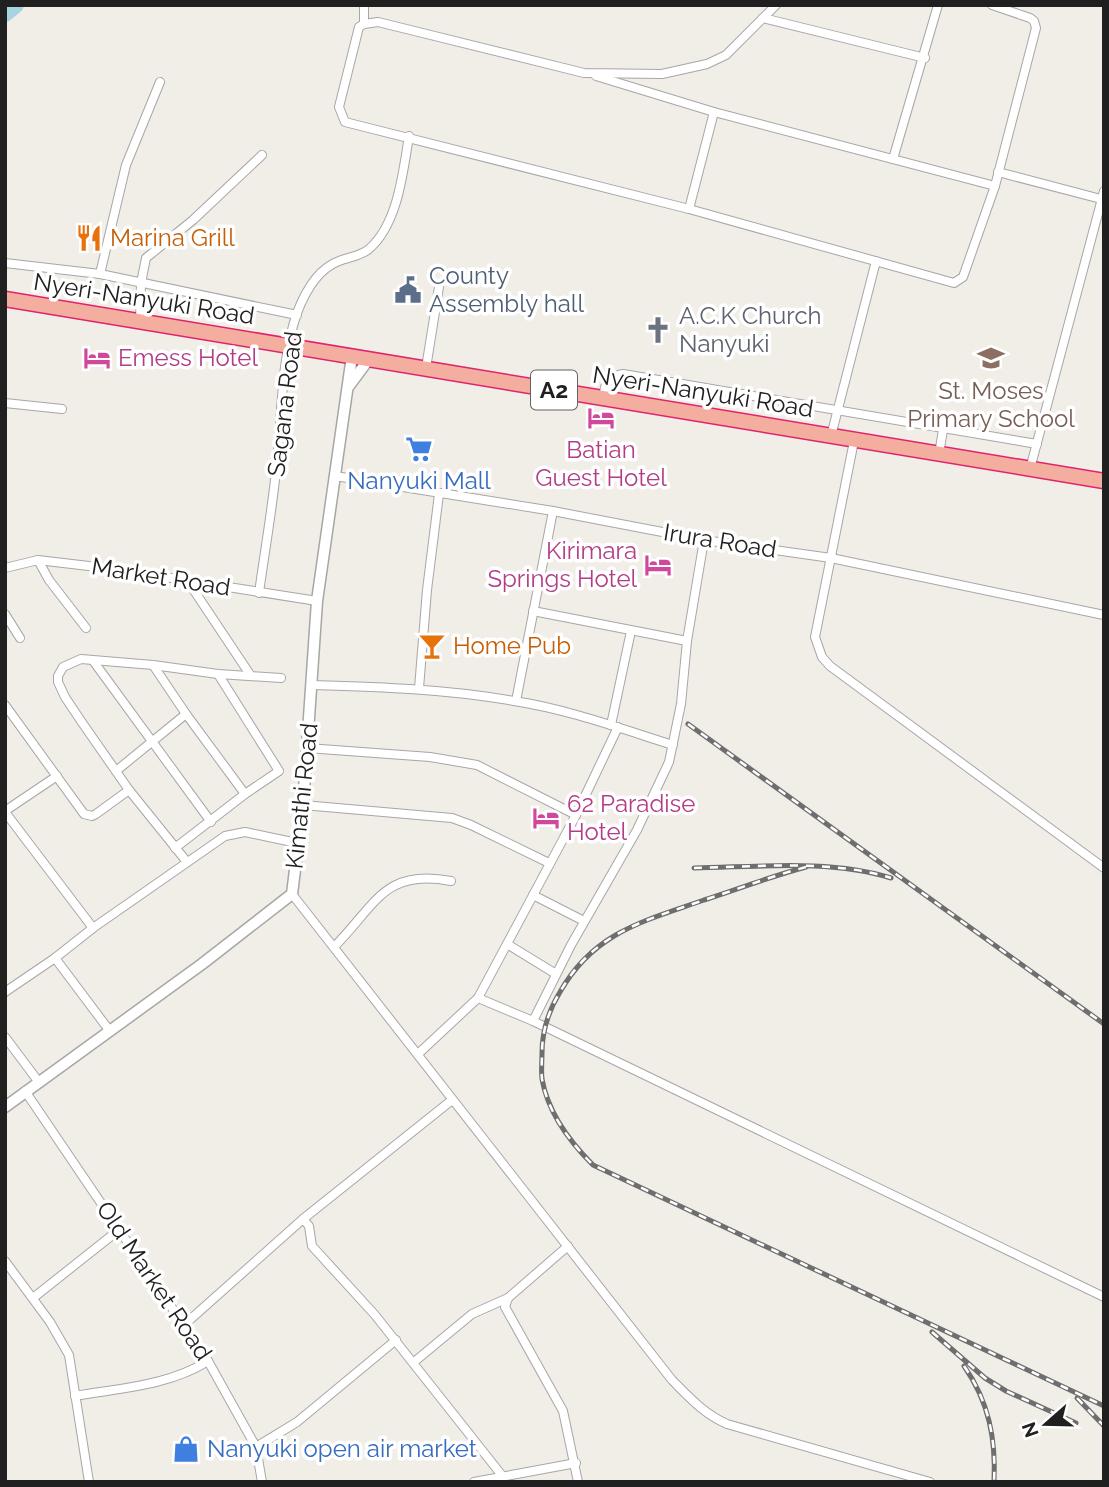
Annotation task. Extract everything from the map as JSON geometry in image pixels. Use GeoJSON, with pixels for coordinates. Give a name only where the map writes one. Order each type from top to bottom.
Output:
{"type":"FeatureCollection","features":[{"type":"Feature","properties":{"kind":"highway","name":"Nyeri-Nanyuki Road"},"geometry":{"type":"LineString","coordinates":[[5,299],[1104,481]]}},
{"type":"Feature","properties":{"kind":"street"},"geometry":{"type":"LineString","coordinates":[[363,24],[364,5]]}},
{"type":"Feature","properties":{"kind":"street"},"geometry":{"type":"LineString","coordinates":[[584,73],[662,74],[707,64],[726,55],[776,5]]}},
{"type":"Feature","properties":{"kind":"street"},"geometry":{"type":"LineString","coordinates":[[893,159],[925,58],[938,5]]}},
{"type":"Feature","properties":{"kind":"street"},"geometry":{"type":"LineString","coordinates":[[992,5],[1030,18],[1036,28],[995,186],[974,250],[960,280],[954,283],[688,209],[409,136],[345,122],[338,107],[359,27],[378,22],[584,73],[714,112],[995,186]]}},
{"type":"Feature","properties":{"kind":"street"},"geometry":{"type":"LineString","coordinates":[[763,18],[925,58]]}},
{"type":"Feature","properties":{"kind":"street"},"geometry":{"type":"LineString","coordinates":[[100,274],[125,165],[160,82]]}},
{"type":"Feature","properties":{"kind":"street"},"geometry":{"type":"LineString","coordinates":[[688,209],[714,112]]}},
{"type":"Feature","properties":{"kind":"street","name":"Sagana Road"},"geometry":{"type":"LineString","coordinates":[[259,593],[275,489],[290,346],[297,315],[307,292],[323,271],[331,265],[367,251],[385,227],[399,193],[409,136]]}},
{"type":"Feature","properties":{"kind":"street"},"geometry":{"type":"LineString","coordinates":[[140,321],[141,283],[146,258],[193,220],[262,155]]}},
{"type":"Feature","properties":{"kind":"street"},"geometry":{"type":"LineString","coordinates":[[998,172],[1102,195],[1030,469]]}},
{"type":"Feature","properties":{"kind":"street"},"geometry":{"type":"LineString","coordinates":[[831,436],[876,261]]}},
{"type":"Feature","properties":{"kind":"street"},"geometry":{"type":"LineString","coordinates":[[5,263],[100,274],[297,315]]}},
{"type":"Feature","properties":{"kind":"street"},"geometry":{"type":"LineString","coordinates":[[426,368],[439,287]]}},
{"type":"Feature","properties":{"kind":"street","name":"Kimathi Road"},"geometry":{"type":"LineString","coordinates":[[5,1107],[202,964],[292,894],[303,805],[317,601],[352,356]]}},
{"type":"Feature","properties":{"kind":"street","name":"Kimathi Road"},"geometry":{"type":"LineString","coordinates":[[349,386],[369,359]]}},
{"type":"Feature","properties":{"kind":"street"},"geometry":{"type":"LineString","coordinates":[[603,398],[605,381],[623,374],[1037,444]]}},
{"type":"Feature","properties":{"kind":"street"},"geometry":{"type":"LineString","coordinates":[[5,403],[62,409]]}},
{"type":"Feature","properties":{"kind":"street"},"geometry":{"type":"LineString","coordinates":[[939,454],[943,430]]}},
{"type":"Feature","properties":{"kind":"street"},"geometry":{"type":"LineString","coordinates":[[855,441],[815,638],[825,662],[1104,868]]}},
{"type":"Feature","properties":{"kind":"street","name":"Irura Road"},"geometry":{"type":"LineString","coordinates":[[335,476],[553,511],[705,540],[831,558],[1104,615]]}},
{"type":"Feature","properties":{"kind":"street"},"geometry":{"type":"LineString","coordinates":[[419,688],[439,494]]}},
{"type":"Feature","properties":{"kind":"street"},"geometry":{"type":"LineString","coordinates":[[516,701],[553,511]]}},
{"type":"Feature","properties":{"kind":"street"},"geometry":{"type":"LineString","coordinates":[[533,1021],[584,921],[637,830],[668,762],[681,704],[687,641],[705,540]]}},
{"type":"Feature","properties":{"kind":"street"},"geometry":{"type":"LineString","coordinates":[[38,560],[49,580],[86,628]]}},
{"type":"Feature","properties":{"kind":"street","name":"Market Road"},"geometry":{"type":"LineString","coordinates":[[5,568],[38,560],[114,569],[317,601]]}},
{"type":"Feature","properties":{"kind":"street"},"geometry":{"type":"LineString","coordinates":[[187,580],[251,676]]}},
{"type":"Feature","properties":{"kind":"street"},"geometry":{"type":"LineString","coordinates":[[533,611],[687,641]]}},
{"type":"Feature","properties":{"kind":"street"},"geometry":{"type":"LineString","coordinates":[[5,614],[20,638]]}},
{"type":"Feature","properties":{"kind":"street"},"geometry":{"type":"LineString","coordinates":[[418,1054],[478,998],[576,815],[614,726],[631,631]]}},
{"type":"Feature","properties":{"kind":"street"},"geometry":{"type":"LineString","coordinates":[[187,862],[129,790],[65,697],[58,676],[63,667],[81,659],[281,678]]}},
{"type":"Feature","properties":{"kind":"street"},"geometry":{"type":"LineString","coordinates":[[94,662],[211,822]]}},
{"type":"Feature","properties":{"kind":"street"},"geometry":{"type":"LineString","coordinates":[[153,665],[245,794]]}},
{"type":"Feature","properties":{"kind":"street"},"geometry":{"type":"LineString","coordinates":[[175,848],[280,769],[218,674]]}},
{"type":"Feature","properties":{"kind":"street"},"geometry":{"type":"LineString","coordinates":[[312,685],[419,688],[516,701],[614,726],[673,745]]}},
{"type":"Feature","properties":{"kind":"street"},"geometry":{"type":"LineString","coordinates":[[5,705],[88,816],[96,814],[129,790]]}},
{"type":"Feature","properties":{"kind":"street"},"geometry":{"type":"LineString","coordinates":[[116,771],[186,714]]}},
{"type":"Feature","properties":{"kind":"street"},"geometry":{"type":"LineString","coordinates":[[307,748],[430,757],[477,765],[576,815]]}},
{"type":"Feature","properties":{"kind":"street"},"geometry":{"type":"LineString","coordinates":[[57,776],[5,811],[93,928]]}},
{"type":"Feature","properties":{"kind":"street"},"geometry":{"type":"LineString","coordinates":[[303,805],[452,818],[550,863]]}},
{"type":"Feature","properties":{"kind":"street"},"geometry":{"type":"LineString","coordinates":[[5,992],[217,840],[233,833],[245,832],[297,843]]}},
{"type":"Feature","properties":{"kind":"street"},"geometry":{"type":"LineString","coordinates":[[334,947],[387,889],[402,880],[419,877],[451,881]]}},
{"type":"Feature","properties":{"kind":"street"},"geometry":{"type":"LineString","coordinates":[[292,894],[672,1380],[706,1414],[727,1424],[930,1482]]}},
{"type":"Feature","properties":{"kind":"street"},"geometry":{"type":"LineString","coordinates":[[533,895],[584,921]]}},
{"type":"Feature","properties":{"kind":"street"},"geometry":{"type":"LineString","coordinates":[[507,944],[556,974]]}},
{"type":"Feature","properties":{"kind":"street"},"geometry":{"type":"LineString","coordinates":[[55,958],[109,1030]]}},
{"type":"Feature","properties":{"kind":"street"},"geometry":{"type":"LineString","coordinates":[[478,998],[533,1021],[1104,1297]]}},
{"type":"Feature","properties":{"kind":"street"},"geometry":{"type":"LineString","coordinates":[[5,1037],[38,1081]]}},
{"type":"Feature","properties":{"kind":"street","name":"Old Market Road"},"geometry":{"type":"LineString","coordinates":[[25,1091],[208,1361],[256,1447],[262,1482]]}},
{"type":"Feature","properties":{"kind":"street"},"geometry":{"type":"LineString","coordinates":[[184,1325],[303,1219],[452,1100]]}},
{"type":"Feature","properties":{"kind":"street"},"geometry":{"type":"LineString","coordinates":[[303,1219],[309,1226],[312,1246],[376,1315],[504,1478]]}},
{"type":"Feature","properties":{"kind":"street"},"geometry":{"type":"LineString","coordinates":[[33,1298],[120,1230]]}},
{"type":"Feature","properties":{"kind":"street"},"geometry":{"type":"LineString","coordinates":[[414,1362],[472,1314],[508,1298],[568,1246]]}},
{"type":"Feature","properties":{"kind":"street"},"geometry":{"type":"LineString","coordinates":[[5,1261],[33,1298],[69,1355],[89,1482]]}},
{"type":"Feature","properties":{"kind":"street"},"geometry":{"type":"LineString","coordinates":[[508,1298],[505,1307],[508,1315],[563,1412],[578,1482]]}},
{"type":"Feature","properties":{"kind":"street"},"geometry":{"type":"LineString","coordinates":[[256,1447],[297,1422],[396,1340]]}},
{"type":"Feature","properties":{"kind":"street"},"geometry":{"type":"LineString","coordinates":[[75,1395],[171,1378],[192,1371],[208,1361]]}},
{"type":"Feature","properties":{"kind":"street"},"geometry":{"type":"LineString","coordinates":[[474,1482],[576,1463]]}},
{"type":"Feature","properties":{"kind":"waterway"},"geometry":{"type":"LineString","coordinates":[[5,14],[16,5]]}},
{"type":"Feature","properties":{"kind":"railway"},"geometry":{"type":"LineString","coordinates":[[688,724],[1104,1024]]}},
{"type":"Feature","properties":{"kind":"railway"},"geometry":{"type":"LineString","coordinates":[[694,868],[819,866],[844,868],[891,878]]}},
{"type":"Feature","properties":{"kind":"railway"},"geometry":{"type":"LineString","coordinates":[[806,867],[641,923],[622,931],[588,955],[560,992],[549,1013],[545,1029],[542,1079],[555,1115],[568,1137],[593,1165],[1104,1406]]}},
{"type":"Feature","properties":{"kind":"railway"},"geometry":{"type":"LineString","coordinates":[[932,1332],[985,1378],[1006,1391],[1076,1423]]}},
{"type":"Feature","properties":{"kind":"railway"},"geometry":{"type":"LineString","coordinates":[[964,1366],[980,1393],[989,1421],[994,1451],[994,1482]]}},
{"type":"Feature","properties":{"kind":"railway"},"geometry":{"type":"LineString","coordinates":[[1077,1398],[1104,1426]]}},
{"type":"Feature","properties":{"kind":"place","name":"Marina Grill"},"geometry":{"type":"Point","coordinates":[89,238]}},
{"type":"Feature","properties":{"kind":"place","name":"County Assembly hall"},"geometry":{"type":"Point","coordinates":[408,290]}},
{"type":"Feature","properties":{"kind":"place","name":"A.C.K Church Nanyuki"},"geometry":{"type":"Point","coordinates":[658,330]}},
{"type":"Feature","properties":{"kind":"place","name":"Emess Hotel"},"geometry":{"type":"Point","coordinates":[97,358]}},
{"type":"Feature","properties":{"kind":"place","name":"St. Moses Primary School"},"geometry":{"type":"Point","coordinates":[991,358]}},
{"type":"Feature","properties":{"kind":"place","name":"Batian Guest Hotel"},"geometry":{"type":"Point","coordinates":[601,418]}},
{"type":"Feature","properties":{"kind":"place","name":"Nanyuki Mall"},"geometry":{"type":"Point","coordinates":[419,449]}},
{"type":"Feature","properties":{"kind":"place","name":"Kirimara Springs Hotel"},"geometry":{"type":"Point","coordinates":[658,565]}},
{"type":"Feature","properties":{"kind":"place","name":"Home Pub"},"geometry":{"type":"Point","coordinates":[432,646]}},
{"type":"Feature","properties":{"kind":"place","name":"62 Paradise Hotel"},"geometry":{"type":"Point","coordinates":[546,818]}},
{"type":"Feature","properties":{"kind":"place","name":"Nanyuki open air market"},"geometry":{"type":"Point","coordinates":[186,1449]}}]}
